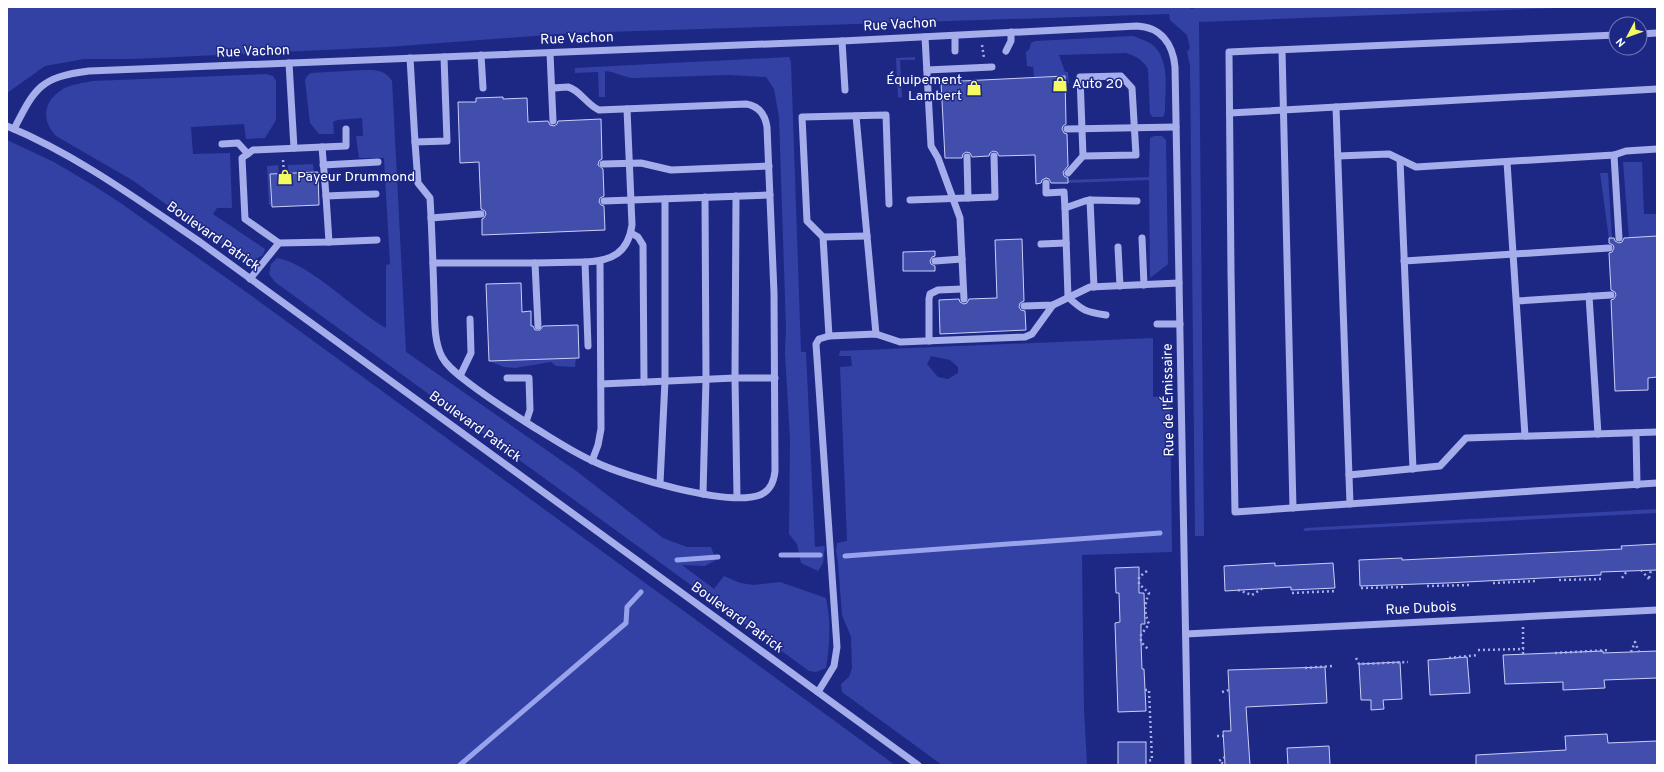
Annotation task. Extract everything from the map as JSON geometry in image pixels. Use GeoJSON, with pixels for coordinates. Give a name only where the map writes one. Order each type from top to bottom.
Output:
{"type":"FeatureCollection","features":[{"type":"Feature","properties":{"kind":"street","name":"Rue Vachon"},"geometry":{"type":"LineString","coordinates":[[14,130],[29,101],[38,89],[48,82],[68,74],[89,71],[842,41],[1142,26],[1156,31],[1165,37]]}},
{"type":"Feature","properties":{"kind":"street"},"geometry":{"type":"LineString","coordinates":[[1006,51],[1011,42],[1011,32]]}},
{"type":"Feature","properties":{"kind":"street"},"geometry":{"type":"LineString","coordinates":[[1608,35],[1229,52],[1235,512],[1657,484]]}},
{"type":"Feature","properties":{"kind":"street"},"geometry":{"type":"LineString","coordinates":[[955,36],[956,51]]}},
{"type":"Feature","properties":{"kind":"street"},"geometry":{"type":"LineString","coordinates":[[925,37],[931,146],[938,158],[960,218],[964,299]]}},
{"type":"Feature","properties":{"kind":"street","name":"Rue de l'Émissaire"},"geometry":{"type":"LineString","coordinates":[[1165,37],[1171,46],[1175,62],[1188,765]]}},
{"type":"Feature","properties":{"kind":"street"},"geometry":{"type":"LineString","coordinates":[[842,41],[845,90]]}},
{"type":"Feature","properties":{"kind":"street"},"geometry":{"type":"LineString","coordinates":[[1282,50],[1293,508]]}},
{"type":"Feature","properties":{"kind":"street"},"geometry":{"type":"LineString","coordinates":[[550,53],[553,121]]}},
{"type":"Feature","properties":{"kind":"street"},"geometry":{"type":"LineString","coordinates":[[482,55],[483,88]]}},
{"type":"Feature","properties":{"kind":"street"},"geometry":{"type":"LineString","coordinates":[[415,142],[447,141],[444,57]]}},
{"type":"Feature","properties":{"kind":"street"},"geometry":{"type":"LineString","coordinates":[[410,58],[418,183],[430,198],[435,323],[439,350],[446,362],[460,376],[489,399],[565,447],[624,474],[703,494],[737,497],[760,495],[766,491],[774,479],[775,378],[774,293],[769,166],[766,120],[763,114],[753,105],[599,110],[594,108],[574,90],[568,87],[552,88]]}},
{"type":"Feature","properties":{"kind":"street"},"geometry":{"type":"LineString","coordinates":[[288,63],[294,148]]}},
{"type":"Feature","properties":{"kind":"street"},"geometry":{"type":"LineString","coordinates":[[927,70],[992,67]]}},
{"type":"Feature","properties":{"kind":"street"},"geometry":{"type":"LineString","coordinates":[[1068,173],[1083,156],[1080,77],[1121,76],[1132,88],[1136,155],[1083,156]]}},
{"type":"Feature","properties":{"kind":"street"},"geometry":{"type":"LineString","coordinates":[[1230,114],[1657,89]]}},
{"type":"Feature","properties":{"kind":"street"},"geometry":{"type":"LineString","coordinates":[[1336,107],[1350,504]]}},
{"type":"Feature","properties":{"kind":"street"},"geometry":{"type":"LineString","coordinates":[[433,263],[600,262],[617,254],[625,246],[631,233],[632,225],[627,109]]}},
{"type":"Feature","properties":{"kind":"street"},"geometry":{"type":"LineString","coordinates":[[828,336],[822,237],[807,221],[802,117],[886,115],[890,204]]}},
{"type":"Feature","properties":{"kind":"street"},"geometry":{"type":"LineString","coordinates":[[856,116],[876,334]]}},
{"type":"Feature","properties":{"kind":"street","name":"Boulevard Patrick"},"geometry":{"type":"LineString","coordinates":[[7,126],[53,149],[118,187],[200,242],[918,765]]}},
{"type":"Feature","properties":{"kind":"street"},"geometry":{"type":"LineString","coordinates":[[1067,129],[1176,127]]}},
{"type":"Feature","properties":{"kind":"street"},"geometry":{"type":"LineString","coordinates":[[346,129],[346,146],[253,150],[242,158],[244,219],[279,244],[377,240]]}},
{"type":"Feature","properties":{"kind":"street"},"geometry":{"type":"LineString","coordinates":[[222,144],[238,144],[248,154]]}},
{"type":"Feature","properties":{"kind":"street"},"geometry":{"type":"LineString","coordinates":[[322,147],[329,242]]}},
{"type":"Feature","properties":{"kind":"street"},"geometry":{"type":"LineString","coordinates":[[1338,156],[1389,154],[1416,167],[1614,155],[1626,151],[1657,149]]}},
{"type":"Feature","properties":{"kind":"street"},"geometry":{"type":"LineString","coordinates":[[1614,155],[1619,238]]}},
{"type":"Feature","properties":{"kind":"street"},"geometry":{"type":"LineString","coordinates":[[910,200],[995,197],[994,156]]}},
{"type":"Feature","properties":{"kind":"street"},"geometry":{"type":"LineString","coordinates":[[967,157],[968,198]]}},
{"type":"Feature","properties":{"kind":"street"},"geometry":{"type":"LineString","coordinates":[[1400,160],[1413,469]]}},
{"type":"Feature","properties":{"kind":"street"},"geometry":{"type":"LineString","coordinates":[[324,165],[378,162]]}},
{"type":"Feature","properties":{"kind":"street"},"geometry":{"type":"LineString","coordinates":[[603,164],[629,162],[671,170],[769,166]]}},
{"type":"Feature","properties":{"kind":"street"},"geometry":{"type":"LineString","coordinates":[[1507,162],[1525,436]]}},
{"type":"Feature","properties":{"kind":"street"},"geometry":{"type":"LineString","coordinates":[[1046,183],[1046,193],[1064,192],[1068,297],[1088,313],[1106,315]]}},
{"type":"Feature","properties":{"kind":"street"},"geometry":{"type":"LineString","coordinates":[[326,196],[376,194]]}},
{"type":"Feature","properties":{"kind":"street"},"geometry":{"type":"LineString","coordinates":[[604,201],[770,195]]}},
{"type":"Feature","properties":{"kind":"street"},"geometry":{"type":"LineString","coordinates":[[736,196],[735,378],[737,497]]}},
{"type":"Feature","properties":{"kind":"street"},"geometry":{"type":"LineString","coordinates":[[703,494],[706,379],[705,197]]}},
{"type":"Feature","properties":{"kind":"street"},"geometry":{"type":"LineString","coordinates":[[660,484],[665,381],[665,199]]}},
{"type":"Feature","properties":{"kind":"street"},"geometry":{"type":"LineString","coordinates":[[1065,208],[1085,200],[1137,201]]}},
{"type":"Feature","properties":{"kind":"street"},"geometry":{"type":"LineString","coordinates":[[1090,200],[1094,287]]}},
{"type":"Feature","properties":{"kind":"street"},"geometry":{"type":"LineString","coordinates":[[431,218],[481,214]]}},
{"type":"Feature","properties":{"kind":"street"},"geometry":{"type":"LineString","coordinates":[[631,233],[638,237],[643,245],[644,382]]}},
{"type":"Feature","properties":{"kind":"street"},"geometry":{"type":"LineString","coordinates":[[822,237],[867,236]]}},
{"type":"Feature","properties":{"kind":"street"},"geometry":{"type":"LineString","coordinates":[[1142,238],[1144,285]]}},
{"type":"Feature","properties":{"kind":"street"},"geometry":{"type":"LineString","coordinates":[[1041,244],[1066,243]]}},
{"type":"Feature","properties":{"kind":"street"},"geometry":{"type":"LineString","coordinates":[[250,279],[279,244]]}},
{"type":"Feature","properties":{"kind":"street"},"geometry":{"type":"LineString","coordinates":[[1118,247],[1120,286]]}},
{"type":"Feature","properties":{"kind":"street"},"geometry":{"type":"LineString","coordinates":[[1404,261],[1609,248]]}},
{"type":"Feature","properties":{"kind":"street"},"geometry":{"type":"LineString","coordinates":[[935,261],[962,259]]}},
{"type":"Feature","properties":{"kind":"street"},"geometry":{"type":"LineString","coordinates":[[586,262],[588,346]]}},
{"type":"Feature","properties":{"kind":"street"},"geometry":{"type":"LineString","coordinates":[[592,460],[600,437],[600,262]]}},
{"type":"Feature","properties":{"kind":"street"},"geometry":{"type":"LineString","coordinates":[[535,263],[538,326]]}},
{"type":"Feature","properties":{"kind":"street"},"geometry":{"type":"LineString","coordinates":[[818,692],[834,666],[837,647],[816,344],[819,339],[828,336],[876,334],[900,342],[1025,337],[1032,334],[1053,305],[1090,287],[1179,283]]}},
{"type":"Feature","properties":{"kind":"street"},"geometry":{"type":"LineString","coordinates":[[929,341],[930,294],[938,290],[964,289]]}},
{"type":"Feature","properties":{"kind":"street"},"geometry":{"type":"LineString","coordinates":[[1517,301],[1611,295]]}},
{"type":"Feature","properties":{"kind":"street"},"geometry":{"type":"LineString","coordinates":[[1589,296],[1598,434]]}},
{"type":"Feature","properties":{"kind":"street"},"geometry":{"type":"LineString","coordinates":[[1024,306],[1053,305]]}},
{"type":"Feature","properties":{"kind":"street"},"geometry":{"type":"LineString","coordinates":[[460,376],[471,353],[470,319]]}},
{"type":"Feature","properties":{"kind":"street"},"geometry":{"type":"LineString","coordinates":[[1157,324],[1180,324]]}},
{"type":"Feature","properties":{"kind":"street"},"geometry":{"type":"LineString","coordinates":[[508,378],[529,378],[530,410],[526,422]]}},
{"type":"Feature","properties":{"kind":"street"},"geometry":{"type":"LineString","coordinates":[[600,384],[735,378],[775,378]]}},
{"type":"Feature","properties":{"kind":"street"},"geometry":{"type":"LineString","coordinates":[[1349,475],[1440,466],[1466,438],[1657,432]]}},
{"type":"Feature","properties":{"kind":"street"},"geometry":{"type":"LineString","coordinates":[[1636,433],[1637,485]]}},
{"type":"Feature","properties":{"kind":"street","name":"Rue Dubois"},"geometry":{"type":"LineString","coordinates":[[1186,634],[1657,610]]}},
{"type":"Feature","properties":{"kind":"path"},"geometry":{"type":"LineString","coordinates":[[283,165],[284,173]]}},
{"type":"Feature","properties":{"kind":"path"},"geometry":{"type":"LineString","coordinates":[[1642,570],[1649,578],[1650,570]]}},
{"type":"Feature","properties":{"kind":"path"},"geometry":{"type":"LineString","coordinates":[[1147,571],[1139,577],[1139,584],[1149,593],[1144,606],[1144,613],[1149,624],[1141,635],[1141,642],[1148,649]]}},
{"type":"Feature","properties":{"kind":"path"},"geometry":{"type":"LineString","coordinates":[[1622,578],[1627,571]]}},
{"type":"Feature","properties":{"kind":"path"},"geometry":{"type":"LineString","coordinates":[[1559,580],[1603,578]]}},
{"type":"Feature","properties":{"kind":"path"},"geometry":{"type":"LineString","coordinates":[[1493,583],[1537,581]]}},
{"type":"Feature","properties":{"kind":"path"},"geometry":{"type":"LineString","coordinates":[[1426,586],[1447,584],[1471,585]]}},
{"type":"Feature","properties":{"kind":"path"},"geometry":{"type":"LineString","coordinates":[[1361,588],[1381,586],[1405,587]]}},
{"type":"Feature","properties":{"kind":"path"},"geometry":{"type":"LineString","coordinates":[[1238,590],[1252,595],[1263,588]]}},
{"type":"Feature","properties":{"kind":"path"},"geometry":{"type":"LineString","coordinates":[[1292,593],[1337,591]]}},
{"type":"Feature","properties":{"kind":"path"},"geometry":{"type":"LineString","coordinates":[[1523,617],[1524,654]]}},
{"type":"Feature","properties":{"kind":"path"},"geometry":{"type":"LineString","coordinates":[[1631,652],[1635,642],[1639,652]]}},
{"type":"Feature","properties":{"kind":"path"},"geometry":{"type":"LineString","coordinates":[[1478,650],[1524,649]]}},
{"type":"Feature","properties":{"kind":"path"},"geometry":{"type":"LineString","coordinates":[[1555,653],[1610,650]]}},
{"type":"Feature","properties":{"kind":"path"},"geometry":{"type":"LineString","coordinates":[[1449,658],[1478,655]]}},
{"type":"Feature","properties":{"kind":"path"},"geometry":{"type":"LineString","coordinates":[[1356,658],[1359,664],[1408,662]]}},
{"type":"Feature","properties":{"kind":"path"},"geometry":{"type":"LineString","coordinates":[[1305,668],[1332,666]]}},
{"type":"Feature","properties":{"kind":"path"},"geometry":{"type":"LineString","coordinates":[[1145,690],[1149,690],[1152,760],[1146,761]]}},
{"type":"Feature","properties":{"kind":"path"},"geometry":{"type":"LineString","coordinates":[[1222,692],[1229,690]]}},
{"type":"Feature","properties":{"kind":"path"},"geometry":{"type":"LineString","coordinates":[[1217,736],[1223,736]]}},
{"type":"Feature","properties":{"kind":"path"},"geometry":{"type":"LineString","coordinates":[[1225,757],[1219,761],[1225,765]]}},
{"type":"Feature","properties":{"kind":"shaded area"},"geometry":{"type":"Polygon","coordinates":[[[7,7],[1190,7],[1191,9],[1198,7],[1583,7],[1199,22],[1204,536],[1195,536],[1190,65],[1187,52],[1190,48],[1187,35],[1170,20],[1169,14],[573,33],[387,47],[132,59],[84,59],[45,66],[7,93],[7,7]]]}},
{"type":"Feature","properties":{"kind":"shaded area"},"geometry":{"type":"Polygon","coordinates":[[[1133,36],[1153,45],[1163,61],[1166,87],[1165,112],[1163,117],[1153,117],[1150,114],[1148,69],[1141,61],[1130,54],[1059,55],[1065,72],[1068,72],[1069,83],[1065,83],[1065,76],[1034,77],[1033,67],[1027,66],[1026,52],[1029,50],[1031,43],[1035,41],[1133,36]]]}},
{"type":"Feature","properties":{"kind":"shaded area"},"geometry":{"type":"Polygon","coordinates":[[[789,57],[791,62],[801,352],[806,352],[815,547],[825,546],[823,563],[818,571],[801,563],[797,544],[789,534],[790,440],[785,352],[786,328],[779,117],[774,89],[766,77],[729,75],[632,78],[605,71],[605,97],[599,97],[598,72],[575,73],[575,68],[789,57]]]}},
{"type":"Feature","properties":{"kind":"shaded area"},"geometry":{"type":"Polygon","coordinates":[[[915,57],[915,60],[900,60],[902,98],[898,97],[896,58],[915,57]]]}},
{"type":"Feature","properties":{"kind":"shaded area"},"geometry":{"type":"Polygon","coordinates":[[[364,70],[380,71],[392,81],[406,352],[575,470],[663,538],[687,547],[711,547],[716,560],[705,566],[682,565],[714,589],[724,576],[740,583],[754,585],[780,582],[826,598],[829,616],[829,633],[826,668],[816,672],[809,671],[275,282],[269,274],[271,264],[277,258],[290,262],[318,278],[386,328],[386,265],[390,264],[384,158],[359,158],[356,136],[363,136],[362,118],[337,120],[333,122],[334,134],[319,134],[310,123],[305,80],[311,73],[364,70]]]}},
{"type":"Feature","properties":{"kind":"shaded area"},"geometry":{"type":"Polygon","coordinates":[[[266,74],[273,76],[276,81],[276,120],[265,138],[246,139],[244,124],[191,127],[193,154],[230,153],[232,208],[217,208],[213,214],[265,249],[263,255],[251,262],[246,261],[132,180],[56,136],[51,130],[46,117],[48,105],[56,94],[66,87],[81,83],[93,81],[266,74]]]}},
{"type":"Feature","properties":{"kind":"shaded area"},"geometry":{"type":"Polygon","coordinates":[[[1154,136],[1162,136],[1166,140],[1168,264],[1150,278],[1149,180],[1068,183],[1068,180],[1149,177],[1150,138],[1154,136]]]}},
{"type":"Feature","properties":{"kind":"shaded area"},"geometry":{"type":"Polygon","coordinates":[[[7,140],[54,162],[122,204],[249,294],[895,765],[7,765],[7,140]]]}},
{"type":"Feature","properties":{"kind":"shaded area"},"geometry":{"type":"Polygon","coordinates":[[[1623,162],[1642,162],[1644,214],[1657,214],[1657,236],[1629,238],[1623,162]]]}},
{"type":"Feature","properties":{"kind":"shaded area"},"geometry":{"type":"Polygon","coordinates":[[[313,164],[314,172],[288,173],[288,165],[313,164]]]}},
{"type":"Feature","properties":{"kind":"shaded area"},"geometry":{"type":"Polygon","coordinates":[[[278,165],[279,173],[270,174],[271,205],[269,205],[267,166],[278,165]]]}},
{"type":"Feature","properties":{"kind":"shaded area"},"geometry":{"type":"Polygon","coordinates":[[[1600,173],[1608,173],[1612,238],[1609,239],[1600,173]]]}},
{"type":"Feature","properties":{"kind":"shaded area"},"geometry":{"type":"Polygon","coordinates":[[[1153,338],[1153,397],[1170,396],[1172,552],[1082,555],[1084,709],[1087,765],[942,765],[842,692],[841,684],[849,677],[852,668],[851,637],[842,615],[836,551],[837,543],[847,541],[840,367],[852,366],[851,356],[839,356],[840,351],[1153,338]],[[931,356],[927,364],[938,377],[948,379],[958,373],[958,367],[950,360],[931,356]]]}},
{"type":"Feature","properties":{"kind":"shaded area"},"geometry":{"type":"Polygon","coordinates":[[[576,358],[575,367],[556,366],[551,362],[515,368],[504,367],[489,361],[576,358]]]}},
{"type":"Feature","properties":{"kind":"shaded area"},"geometry":{"type":"Polygon","coordinates":[[[1657,509],[1657,513],[1303,531],[1305,528],[1657,509]]]}},
{"type":"Feature","properties":{"kind":"building"},"geometry":{"type":"Polygon","coordinates":[[[1065,76],[1066,124],[1062,129],[1064,133],[1067,134],[1068,166],[1063,172],[1064,176],[1068,178],[1068,183],[1051,183],[1049,179],[1046,178],[1042,180],[1041,183],[1036,184],[1035,155],[999,156],[997,152],[993,151],[989,156],[972,157],[970,153],[966,152],[963,154],[962,158],[945,158],[941,82],[1065,76]]]}},
{"type":"Feature","properties":{"kind":"building"},"geometry":{"type":"Polygon","coordinates":[[[503,97],[503,99],[527,98],[528,122],[548,121],[550,125],[554,126],[558,121],[601,119],[602,159],[599,161],[598,165],[603,169],[604,196],[600,198],[599,202],[604,206],[605,230],[482,235],[482,219],[486,214],[485,211],[481,209],[479,162],[460,163],[458,102],[476,102],[476,98],[503,97]]]}},
{"type":"Feature","properties":{"kind":"building"},"geometry":{"type":"Polygon","coordinates":[[[318,172],[319,205],[272,207],[270,174],[318,172]]]}},
{"type":"Feature","properties":{"kind":"building"},"geometry":{"type":"Polygon","coordinates":[[[1657,236],[1657,377],[1648,378],[1648,390],[1615,391],[1611,300],[1614,299],[1616,295],[1615,292],[1611,290],[1609,253],[1612,252],[1614,248],[1613,245],[1609,243],[1609,238],[1614,238],[1615,241],[1619,243],[1622,242],[1624,238],[1657,236]]]}},
{"type":"Feature","properties":{"kind":"building"},"geometry":{"type":"Polygon","coordinates":[[[1022,239],[1024,301],[1020,303],[1019,307],[1021,310],[1025,311],[1026,330],[940,334],[939,300],[959,299],[960,302],[964,304],[967,303],[969,299],[997,298],[995,240],[1022,239]]]}},
{"type":"Feature","properties":{"kind":"building"},"geometry":{"type":"Polygon","coordinates":[[[935,251],[935,256],[932,257],[930,261],[931,264],[935,266],[935,271],[903,271],[903,252],[935,251]]]}},
{"type":"Feature","properties":{"kind":"building"},"geometry":{"type":"Polygon","coordinates":[[[521,283],[522,312],[531,311],[531,326],[533,326],[535,330],[540,330],[543,326],[578,325],[579,358],[489,361],[486,284],[521,283]]]}},
{"type":"Feature","properties":{"kind":"building"},"geometry":{"type":"Polygon","coordinates":[[[1657,544],[1657,570],[1601,572],[1601,575],[1360,586],[1359,560],[1402,558],[1402,560],[1622,549],[1621,546],[1657,544]]]}},
{"type":"Feature","properties":{"kind":"building"},"geometry":{"type":"Polygon","coordinates":[[[1275,563],[1275,566],[1333,563],[1335,588],[1291,590],[1291,587],[1225,591],[1224,566],[1275,563]]]}},
{"type":"Feature","properties":{"kind":"building"},"geometry":{"type":"Polygon","coordinates":[[[1139,567],[1139,593],[1144,593],[1145,624],[1141,624],[1141,642],[1146,711],[1118,712],[1115,623],[1120,622],[1119,593],[1116,593],[1115,568],[1139,567]]]}},
{"type":"Feature","properties":{"kind":"building"},"geometry":{"type":"Polygon","coordinates":[[[1603,651],[1603,653],[1657,651],[1657,678],[1604,680],[1605,688],[1563,690],[1563,682],[1505,684],[1503,655],[1603,651]]]}},
{"type":"Feature","properties":{"kind":"building"},"geometry":{"type":"Polygon","coordinates":[[[1467,657],[1470,693],[1430,695],[1428,660],[1467,657]]]}},
{"type":"Feature","properties":{"kind":"building"},"geometry":{"type":"Polygon","coordinates":[[[1400,662],[1402,699],[1383,700],[1384,709],[1371,710],[1371,700],[1361,700],[1359,664],[1400,662]]]}},
{"type":"Feature","properties":{"kind":"building"},"geometry":{"type":"Polygon","coordinates":[[[1325,667],[1327,703],[1246,707],[1250,765],[1225,765],[1223,731],[1231,731],[1228,670],[1325,667]]]}},
{"type":"Feature","properties":{"kind":"building"},"geometry":{"type":"Polygon","coordinates":[[[1607,734],[1608,743],[1657,741],[1657,765],[1476,765],[1476,755],[1566,750],[1565,736],[1607,734]]]}},
{"type":"Feature","properties":{"kind":"building"},"geometry":{"type":"Polygon","coordinates":[[[1118,742],[1146,742],[1146,765],[1118,765],[1118,742]]]}},
{"type":"Feature","properties":{"kind":"building"},"geometry":{"type":"Polygon","coordinates":[[[1329,746],[1330,765],[1288,765],[1287,748],[1329,746]]]}},
{"type":"Feature","properties":{"kind":"waterway"},"geometry":{"type":"LineString","coordinates":[[845,556],[1160,533]]}},
{"type":"Feature","properties":{"kind":"waterway"},"geometry":{"type":"LineString","coordinates":[[781,555],[820,555]]}},
{"type":"Feature","properties":{"kind":"waterway"},"geometry":{"type":"LineString","coordinates":[[677,560],[718,557]]}},
{"type":"Feature","properties":{"kind":"waterway"},"geometry":{"type":"LineString","coordinates":[[460,765],[626,623],[627,607],[641,592]]}},
{"type":"Feature","properties":{"kind":"place","name":"Auto 20"},"geometry":{"type":"Point","coordinates":[1060,84]}},
{"type":"Feature","properties":{"kind":"place","name":"Équipement Lambert"},"geometry":{"type":"Point","coordinates":[974,88]}},
{"type":"Feature","properties":{"kind":"place","name":"Payeur Drummond"},"geometry":{"type":"Point","coordinates":[285,177]}}]}
